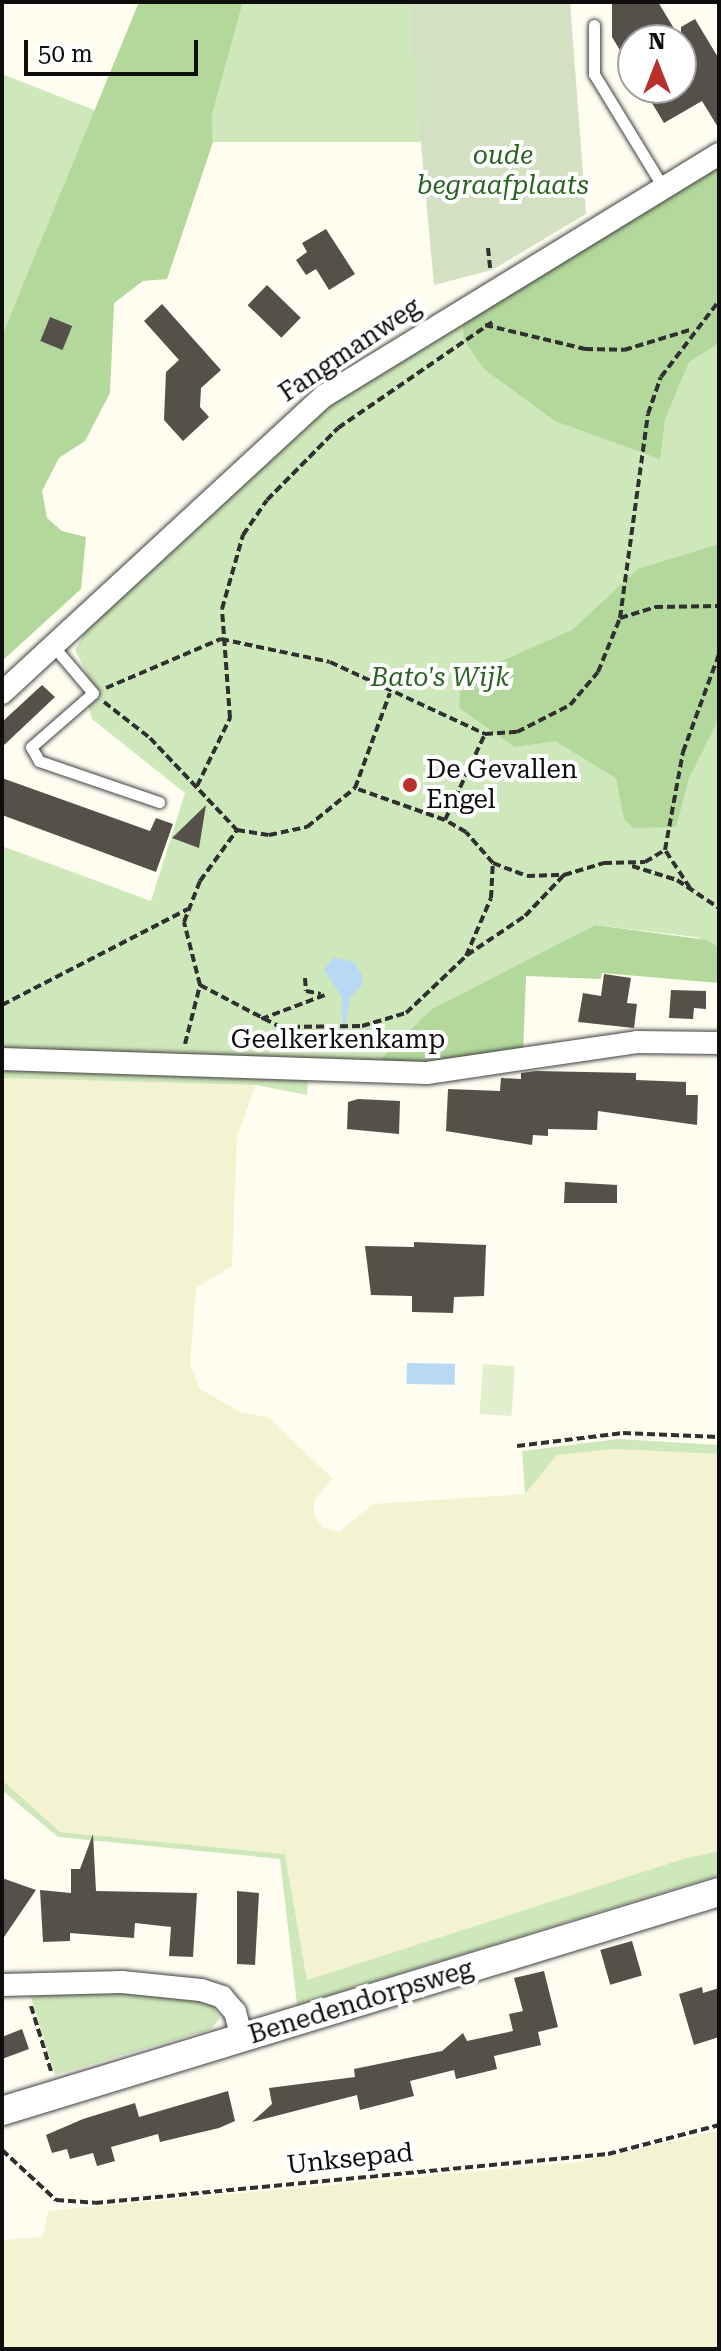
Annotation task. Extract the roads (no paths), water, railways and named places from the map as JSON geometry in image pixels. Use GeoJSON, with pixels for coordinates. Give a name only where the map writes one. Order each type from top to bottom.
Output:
{"type":"FeatureCollection","features":[{"type":"Feature","properties":{"kind":"street","name":"Fangmanweg"},"geometry":{"type":"LineString","coordinates":[[2,693],[307,409],[465,308],[719,154]]}},
{"type":"Feature","properties":{"kind":"street","name":"Geelkerkenkamp"},"geometry":{"type":"LineString","coordinates":[[2,1059],[427,1073],[637,1042],[719,1043]]}},
{"type":"Feature","properties":{"kind":"street","name":"Benedendorpsweg"},"geometry":{"type":"LineString","coordinates":[[2,2111],[719,1892]]}},
{"type":"Feature","properties":{"kind":"street"},"geometry":{"type":"LineString","coordinates":[[13,1985],[156,1983],[201,1990],[222,1997],[235,2012],[242,2039]]}},
{"type":"Feature","properties":{"kind":"lane"},"geometry":{"type":"LineString","coordinates":[[594,25],[594,74],[663,187]]}},
{"type":"Feature","properties":{"kind":"lane"},"geometry":{"type":"LineString","coordinates":[[54,647],[93,693],[31,747],[39,761],[159,802]]}},
{"type":"Feature","properties":{"kind":"water"},"geometry":{"type":"Polygon","coordinates":[[[333,957],[354,962],[362,975],[362,985],[350,998],[343,1042],[342,997],[324,970],[333,957]]]}},
{"type":"Feature","properties":{"kind":"water"},"geometry":{"type":"Polygon","coordinates":[[[407,1363],[455,1364],[455,1385],[407,1384],[407,1363]]]}},
{"type":"Feature","properties":{"kind":"place","name":"De Gevallen Engel"},"geometry":{"type":"Point","coordinates":[410,785]}},
{"type":"Feature","properties":{"kind":"park label","name":"oude begraafplaats"},"geometry":{"type":"Point","coordinates":[503,171]}},
{"type":"Feature","properties":{"kind":"park label","name":"Bato's Wijk"},"geometry":{"type":"Point","coordinates":[440,678]}}]}
